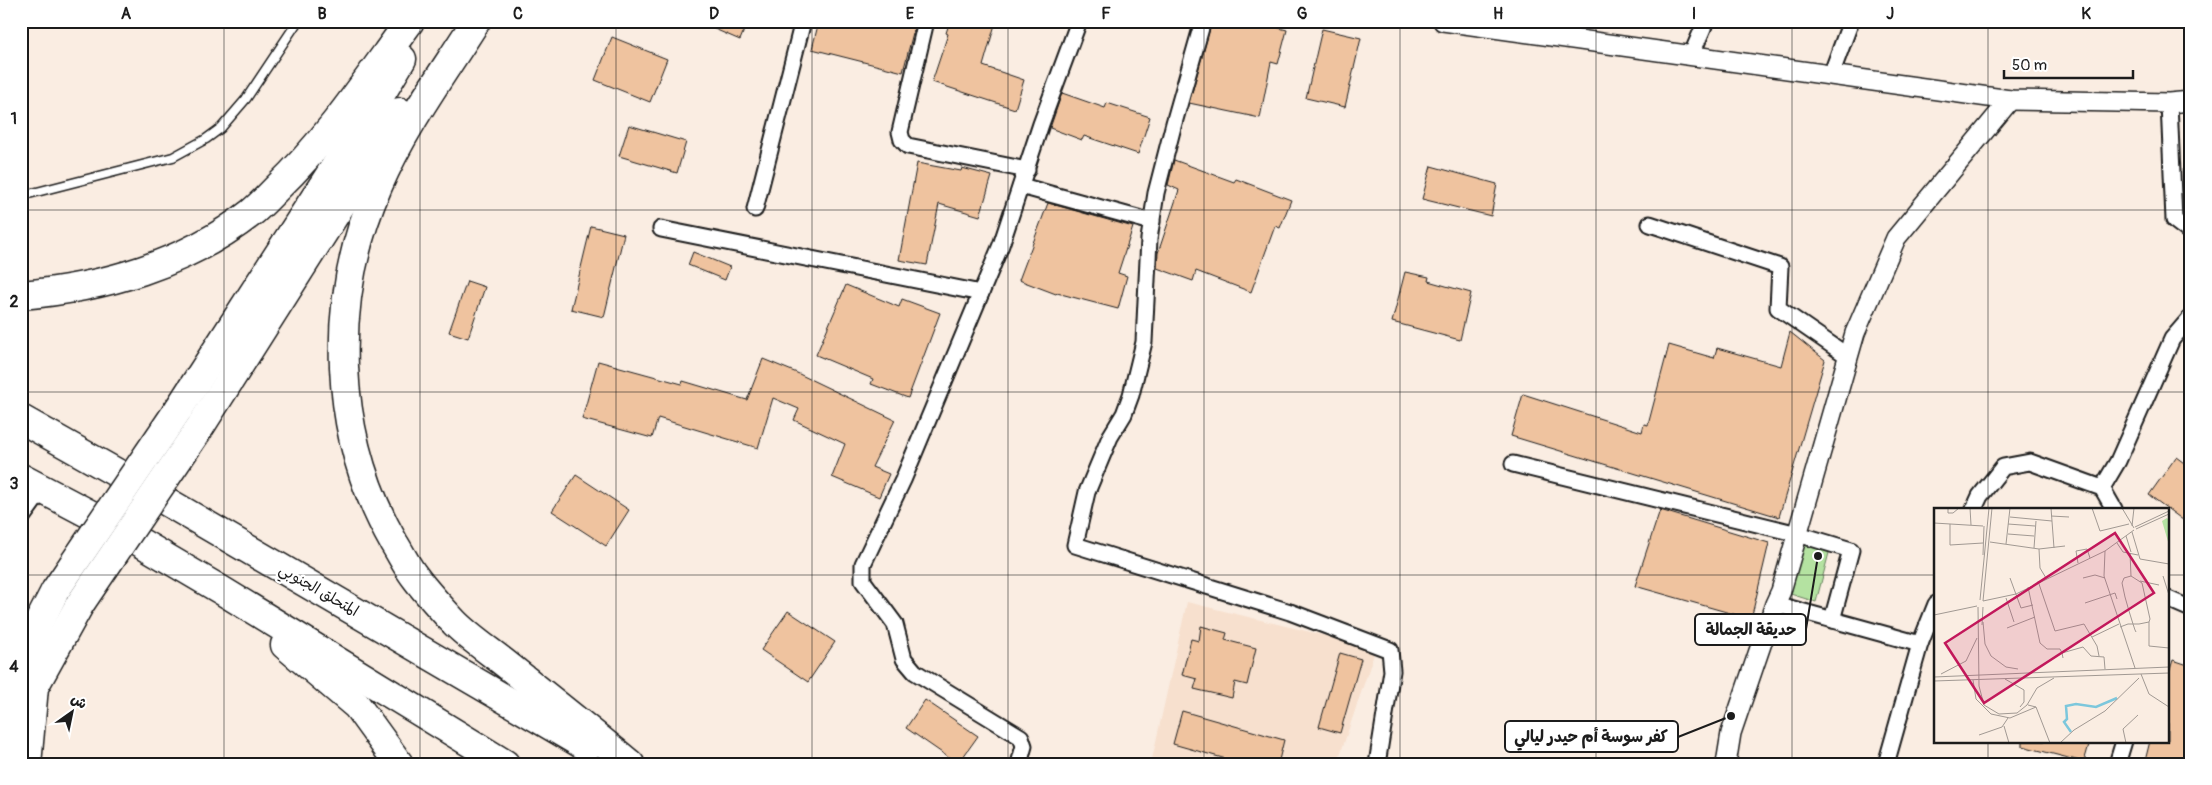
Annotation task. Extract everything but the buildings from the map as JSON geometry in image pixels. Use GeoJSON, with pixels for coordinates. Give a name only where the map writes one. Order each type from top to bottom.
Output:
{"type":"FeatureCollection","features":[{"type":"Feature","properties":{"kind":"highway"},"geometry":{"type":"LineString","coordinates":[[21,295],[83,286],[150,268],[203,244],[251,213],[294,171],[334,126],[410,21]]}},
{"type":"Feature","properties":{"kind":"highway"},"geometry":{"type":"LineString","coordinates":[[21,657],[56,591],[178,410],[370,114],[424,21]]}},
{"type":"Feature","properties":{"kind":"highway"},"geometry":{"type":"LineString","coordinates":[[27,764],[34,687],[80,604],[200,427],[388,128],[467,21]]}},
{"type":"Feature","properties":{"kind":"highway"},"geometry":{"type":"LineString","coordinates":[[476,21],[405,134],[378,186],[359,239],[348,286],[343,338],[345,390],[351,434],[365,482],[387,530],[414,576],[455,623],[630,764]]}},
{"type":"Feature","properties":{"kind":"highway","name":"المتحلق الجنوبي"},"geometry":{"type":"LineString","coordinates":[[21,419],[140,486],[616,764]]}},
{"type":"Feature","properties":{"kind":"highway"},"geometry":{"type":"LineString","coordinates":[[32,484],[116,528],[221,590],[505,764]]}},
{"type":"Feature","properties":{"kind":"highway"},"geometry":{"type":"LineString","coordinates":[[221,590],[357,706],[398,764]]}},
{"type":"Feature","properties":{"kind":"street"},"geometry":{"type":"LineString","coordinates":[[755,208],[803,21]]}},
{"type":"Feature","properties":{"kind":"street"},"geometry":{"type":"LineString","coordinates":[[926,21],[900,132],[902,140],[908,146],[1027,170]]}},
{"type":"Feature","properties":{"kind":"street"},"geometry":{"type":"LineString","coordinates":[[1019,764],[1024,746],[1021,737],[915,672],[904,659],[895,624],[863,581],[864,564],[903,480],[981,293],[1027,170],[1041,124],[1079,21]]}},
{"type":"Feature","properties":{"kind":"street"},"geometry":{"type":"LineString","coordinates":[[1203,21],[1171,132],[1156,193],[1149,239],[1144,342],[1124,414],[1110,437],[1087,492],[1075,545],[1290,612],[1390,650],[1392,671],[1377,764]]}},
{"type":"Feature","properties":{"kind":"street"},"geometry":{"type":"LineString","coordinates":[[1443,21],[2010,100],[2169,103],[2191,101]]}},
{"type":"Feature","properties":{"kind":"street"},"geometry":{"type":"LineString","coordinates":[[1691,56],[1706,21]]}},
{"type":"Feature","properties":{"kind":"street"},"geometry":{"type":"LineString","coordinates":[[1831,76],[1851,21]]}},
{"type":"Feature","properties":{"kind":"street"},"geometry":{"type":"LineString","coordinates":[[1726,764],[1731,734],[1781,591],[1855,334],[1896,238],[2010,100]]}},
{"type":"Feature","properties":{"kind":"street"},"geometry":{"type":"LineString","coordinates":[[2169,103],[2174,220],[2191,233]]}},
{"type":"Feature","properties":{"kind":"street"},"geometry":{"type":"LineString","coordinates":[[1021,186],[1152,222]]}},
{"type":"Feature","properties":{"kind":"street"},"geometry":{"type":"LineString","coordinates":[[1650,224],[1780,268],[1778,308],[1849,357]]}},
{"type":"Feature","properties":{"kind":"street"},"geometry":{"type":"LineString","coordinates":[[661,229],[981,293]]}},
{"type":"Feature","properties":{"kind":"street"},"geometry":{"type":"LineString","coordinates":[[2102,488],[2118,461],[2172,339],[2191,317]]}},
{"type":"Feature","properties":{"kind":"street"},"geometry":{"type":"LineString","coordinates":[[1974,508],[1980,496],[2004,466],[2030,462],[2102,488],[2113,508]]}},
{"type":"Feature","properties":{"kind":"street"},"geometry":{"type":"LineString","coordinates":[[1513,464],[1798,534],[1850,550],[1832,620]]}},
{"type":"Feature","properties":{"kind":"street"},"geometry":{"type":"LineString","coordinates":[[21,519],[32,484]]}},
{"type":"Feature","properties":{"kind":"street"},"geometry":{"type":"LineString","coordinates":[[2170,600],[2191,609]]}},
{"type":"Feature","properties":{"kind":"street"},"geometry":{"type":"LineString","coordinates":[[1775,604],[1920,644]]}},
{"type":"Feature","properties":{"kind":"street"},"geometry":{"type":"LineString","coordinates":[[1886,764],[1920,644],[1934,609]]}},
{"type":"Feature","properties":{"kind":"street"},"geometry":{"type":"LineString","coordinates":[[2117,764],[2124,742]]}},
{"type":"Feature","properties":{"kind":"lane"},"geometry":{"type":"LineString","coordinates":[[21,196],[173,157],[206,139],[221,128],[246,99],[298,21]]}},
{"type":"Feature","properties":{"kind":"shaded area"},"geometry":{"type":"Polygon","coordinates":[[[1187,602],[1376,648],[1337,764],[1151,764],[1187,602]]]}},
{"type":"Feature","properties":{"kind":"green space"},"geometry":{"type":"Polygon","coordinates":[[[1796,542],[1830,549],[1816,602],[1781,591],[1796,542]]]}},
{"type":"Feature","properties":{"kind":"place","name":"حديقة الجمالة"},"geometry":{"type":"Point","coordinates":[1818,556]}},
{"type":"Feature","properties":{"kind":"place","name":"كفر سوسة أم حيدر ليالي"},"geometry":{"type":"Point","coordinates":[1731,716]}}]}
